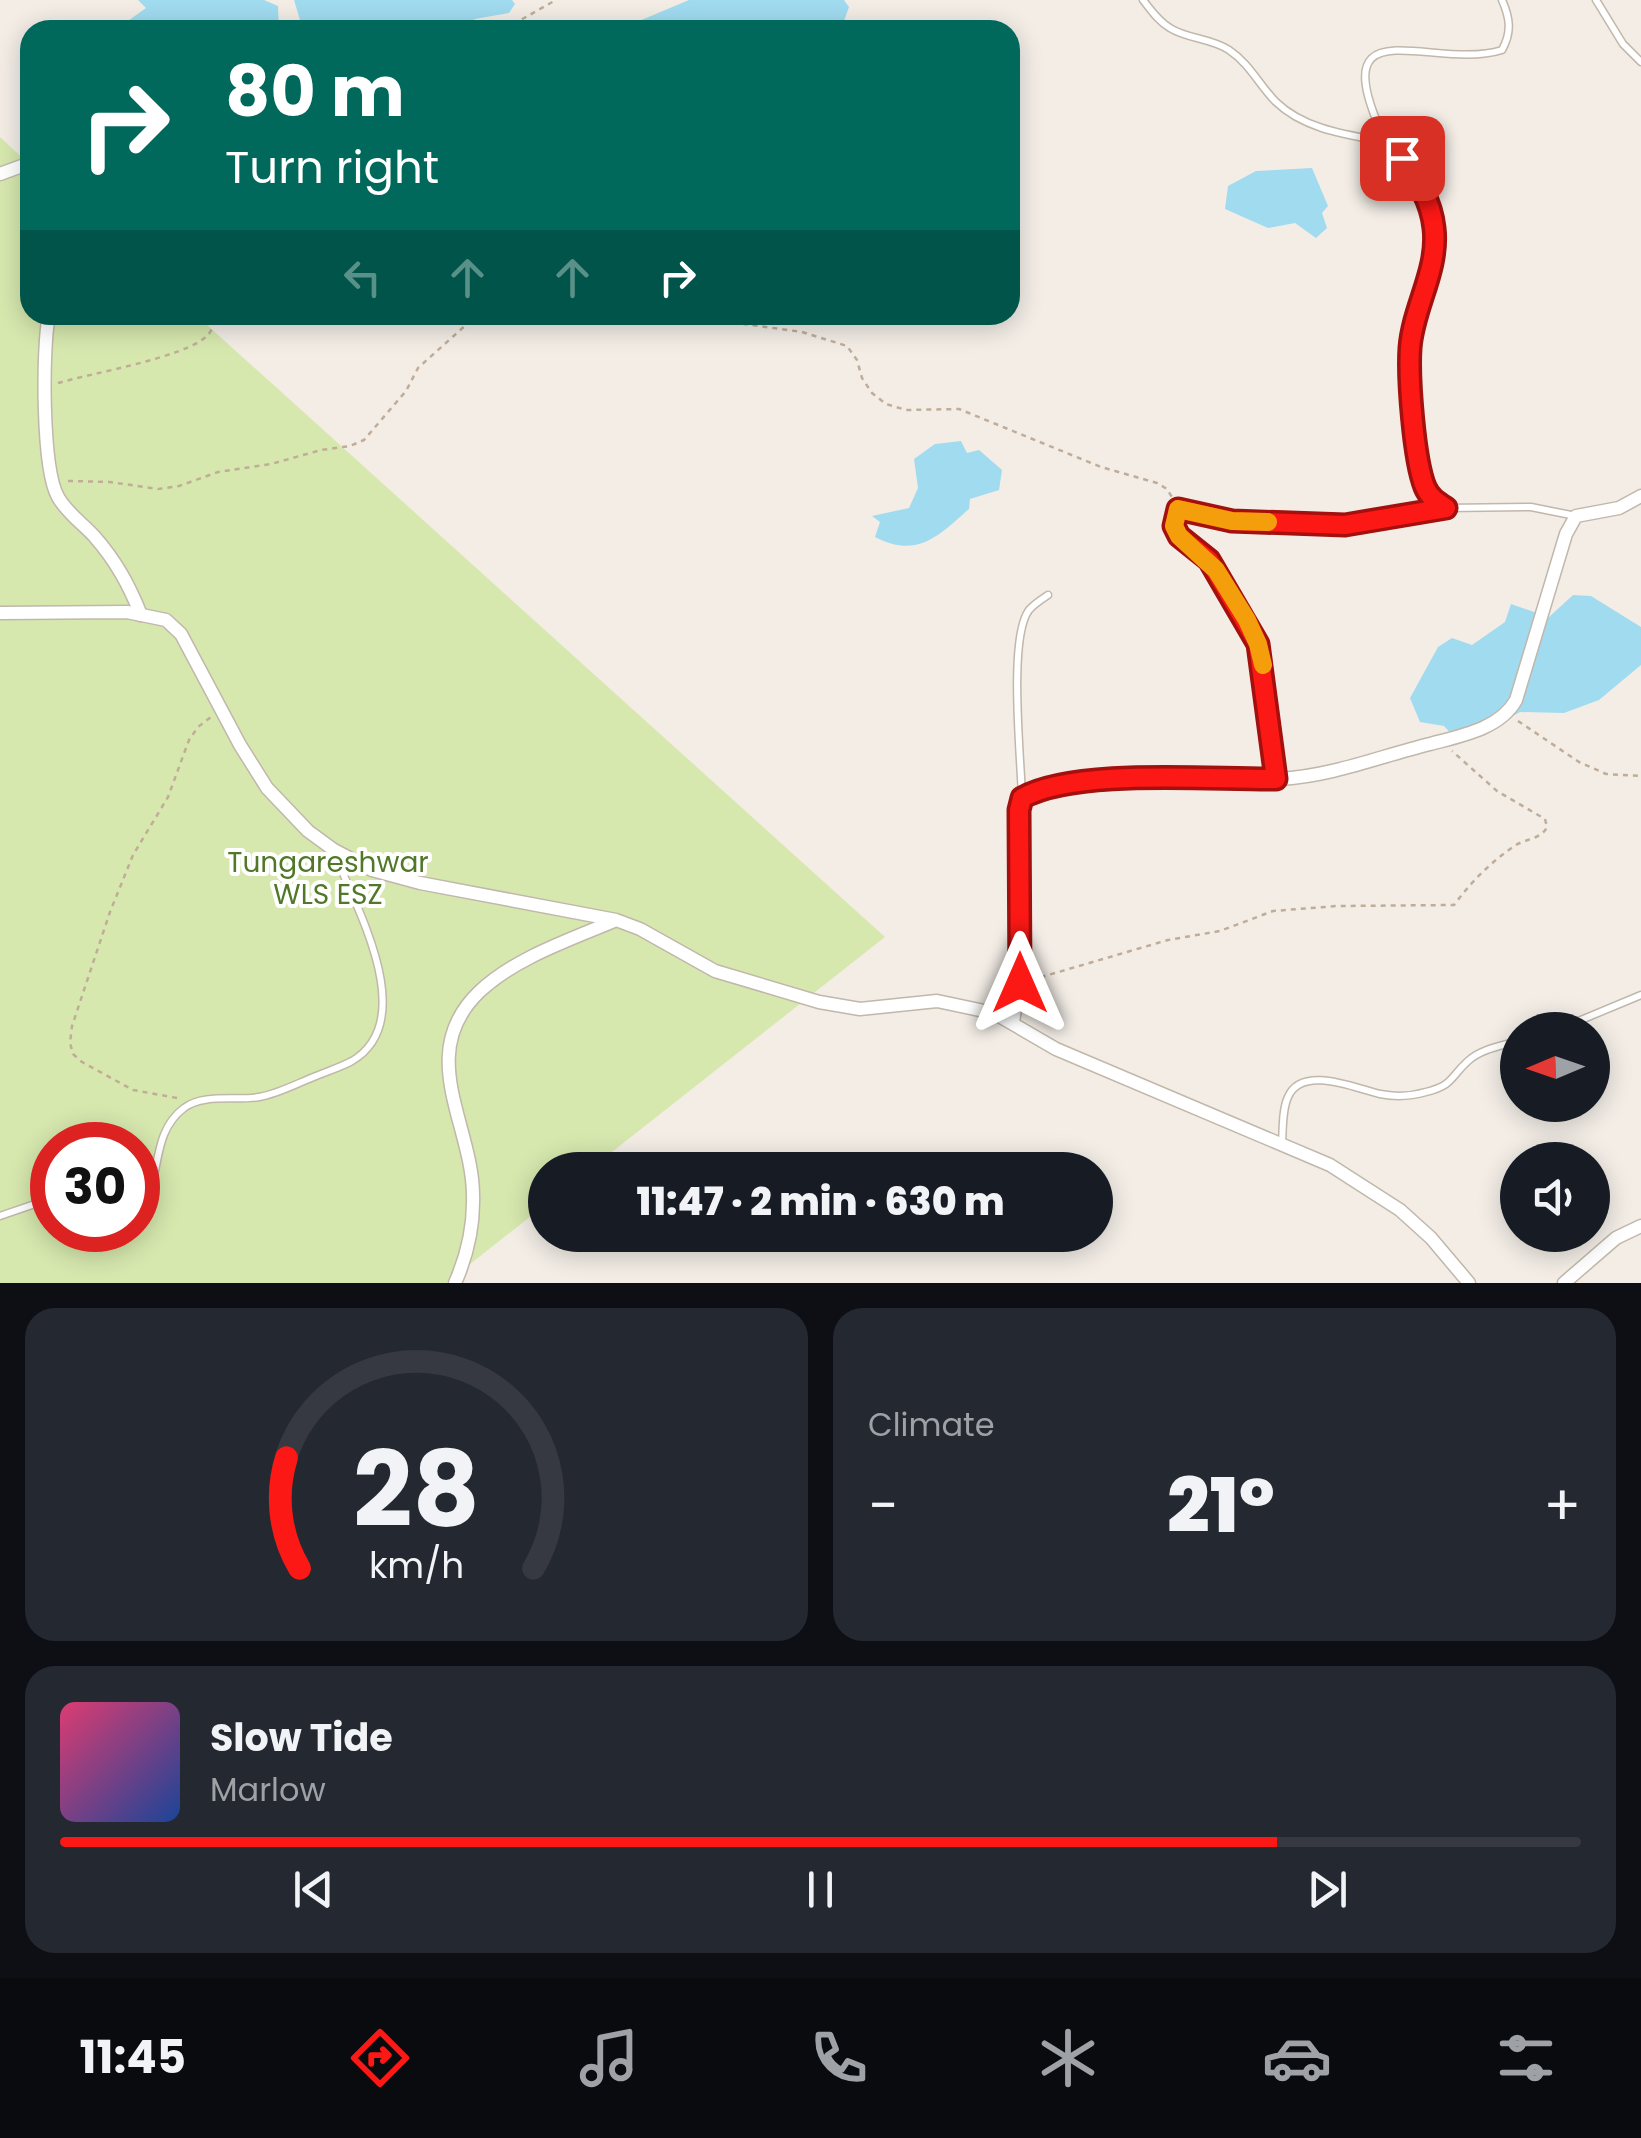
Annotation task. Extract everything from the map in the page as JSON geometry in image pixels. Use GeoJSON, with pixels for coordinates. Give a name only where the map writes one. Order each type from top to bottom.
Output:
{"type":"FeatureCollection","features":[{"type":"Feature","properties":{"kind":"street"},"geometry":{"type":"LineString","coordinates":[[50,325],[45,413],[56,495],[126,576],[141,615]]}},
{"type":"Feature","properties":{"kind":"street"},"geometry":{"type":"LineString","coordinates":[[1013,1022],[1020,983],[1022,798],[1051,785],[1094,780],[1276,779],[1335,773],[1470,733],[1508,714],[1516,700],[1566,534],[1576,516],[1619,508],[1641,496]]}},
{"type":"Feature","properties":{"kind":"street"},"geometry":{"type":"LineString","coordinates":[[0,613],[141,615],[166,620],[174,626],[267,788],[308,832],[372,870],[420,883],[616,920],[715,970],[819,1002],[860,1008],[936,1000],[994,1013],[1056,1049],[1330,1165],[1400,1210],[1431,1238],[1469,1283]]}},
{"type":"Feature","properties":{"kind":"street"},"geometry":{"type":"LineString","coordinates":[[455,1283],[470,1240],[474,1194],[450,1090],[448,1058],[452,1036],[479,992],[544,951],[616,920]]}},
{"type":"Feature","properties":{"kind":"street"},"geometry":{"type":"LineString","coordinates":[[1570,1281],[1616,1238],[1641,1226]]}},
{"type":"Feature","properties":{"kind":"lane"},"geometry":{"type":"LineString","coordinates":[[1143,0],[1173,30],[1225,48],[1247,64],[1277,103],[1303,120],[1325,130],[1386,142]]}},
{"type":"Feature","properties":{"kind":"lane"},"geometry":{"type":"LineString","coordinates":[[1446,508],[1432,499],[1425,487],[1418,460],[1410,349],[1433,256],[1434,228],[1426,194],[1386,142],[1365,94],[1363,77],[1378,53],[1394,49],[1457,54],[1502,50],[1508,38],[1509,16],[1502,0]]}},
{"type":"Feature","properties":{"kind":"lane"},"geometry":{"type":"LineString","coordinates":[[1596,0],[1622,44],[1641,62]]}},
{"type":"Feature","properties":{"kind":"lane"},"geometry":{"type":"LineString","coordinates":[[1276,779],[1258,644],[1209,560],[1179,536],[1174,526],[1178,509],[1232,521],[1345,525],[1446,508],[1531,508],[1576,516]]}},
{"type":"Feature","properties":{"kind":"lane"},"geometry":{"type":"LineString","coordinates":[[1022,798],[1018,653],[1021,628],[1030,609],[1048,594]]}},
{"type":"Feature","properties":{"kind":"lane"},"geometry":{"type":"LineString","coordinates":[[160,1142],[185,1106],[210,1100],[262,1097],[353,1060],[376,1034],[384,1006],[384,986],[334,850]]}},
{"type":"Feature","properties":{"kind":"lane"},"geometry":{"type":"LineString","coordinates":[[1600,1012],[1641,995]]}},
{"type":"Feature","properties":{"kind":"lane"},"geometry":{"type":"LineString","coordinates":[[1282,1144],[1286,1100],[1298,1086],[1328,1080],[1380,1094],[1424,1093],[1449,1084],[1469,1060],[1500,1047]]}},
{"type":"Feature","properties":{"kind":"lane"},"geometry":{"type":"LineString","coordinates":[[0,1216],[30,1206]]}},
{"type":"Feature","properties":{"kind":"path"},"geometry":{"type":"LineString","coordinates":[[521,20],[556,0]]}},
{"type":"Feature","properties":{"kind":"path"},"geometry":{"type":"LineString","coordinates":[[47,386],[117,371],[192,345],[208,335],[212,325]]}},
{"type":"Feature","properties":{"kind":"path"},"geometry":{"type":"LineString","coordinates":[[52,481],[110,482],[158,489],[218,472],[350,446],[364,440],[406,391],[418,368],[466,325]]}},
{"type":"Feature","properties":{"kind":"path"},"geometry":{"type":"LineString","coordinates":[[747,325],[802,332],[847,346],[858,360],[862,378],[872,393],[886,404],[906,410],[959,409],[987,418],[1101,468],[1168,488],[1178,509]]}},
{"type":"Feature","properties":{"kind":"path"},"geometry":{"type":"LineString","coordinates":[[177,1098],[133,1090],[82,1062],[73,1054],[70,1043],[72,1026],[110,912],[134,855],[168,798],[189,740],[198,726],[221,711]]}},
{"type":"Feature","properties":{"kind":"path"},"geometry":{"type":"LineString","coordinates":[[1508,714],[1579,762],[1606,774],[1641,776]]}},
{"type":"Feature","properties":{"kind":"path"},"geometry":{"type":"LineString","coordinates":[[1020,983],[1168,940],[1220,931],[1274,911],[1454,905],[1483,870],[1518,843],[1540,836],[1547,827],[1544,819],[1498,791],[1442,740]]}},
{"type":"Feature","properties":{"kind":"green space","name":"Tungareshwar WLS ESZ"},"geometry":{"type":"Polygon","coordinates":[[[0,137],[20,156],[20,325],[207,325],[885,937],[612,1152],[528,1152],[528,1218],[446,1283],[0,1283],[0,137]]]}},
{"type":"Feature","properties":{"kind":"water"},"geometry":{"type":"Polygon","coordinates":[[[138,0],[264,0],[278,6],[279,20],[129,20],[146,8],[138,0]]]}},
{"type":"Feature","properties":{"kind":"water"},"geometry":{"type":"Polygon","coordinates":[[[294,0],[512,0],[515,4],[509,13],[473,20],[300,20],[294,0]]]}},
{"type":"Feature","properties":{"kind":"water"},"geometry":{"type":"Polygon","coordinates":[[[689,0],[844,0],[849,7],[844,20],[641,20],[689,0]]]}},
{"type":"Feature","properties":{"kind":"water"},"geometry":{"type":"Polygon","coordinates":[[[1312,168],[1328,206],[1322,213],[1327,228],[1316,238],[1295,223],[1268,228],[1225,209],[1228,186],[1256,171],[1312,168]]]}},
{"type":"Feature","properties":{"kind":"water"},"geometry":{"type":"Polygon","coordinates":[[[961,441],[967,453],[979,450],[1002,470],[999,490],[970,499],[969,509],[926,541],[903,546],[875,537],[880,522],[872,516],[909,508],[918,488],[914,459],[935,444],[961,441]]]}},
{"type":"Feature","properties":{"kind":"water"},"geometry":{"type":"Polygon","coordinates":[[[1573,595],[1591,596],[1641,627],[1641,665],[1599,700],[1564,713],[1520,712],[1474,738],[1456,739],[1444,726],[1420,722],[1410,698],[1438,647],[1452,638],[1472,645],[1505,622],[1511,604],[1549,617],[1573,595]]]}},
{"type":"Feature","properties":{"kind":"slow traffic"},"geometry":{"type":"LineString","coordinates":[[1263,665],[1247,620],[1216,570],[1179,536],[1174,526],[1178,509],[1232,521],[1268,522]]}},
{"type":"Feature","properties":{"kind":"route"},"geometry":{"type":"LineString","coordinates":[[1020,983],[1022,798],[1051,785],[1094,780],[1276,779],[1258,644],[1209,560],[1179,536],[1174,526],[1178,509],[1232,521],[1345,525],[1446,508],[1432,499],[1418,460],[1410,349],[1419,302],[1428,282],[1434,228],[1426,194],[1402,158]]}}]}
